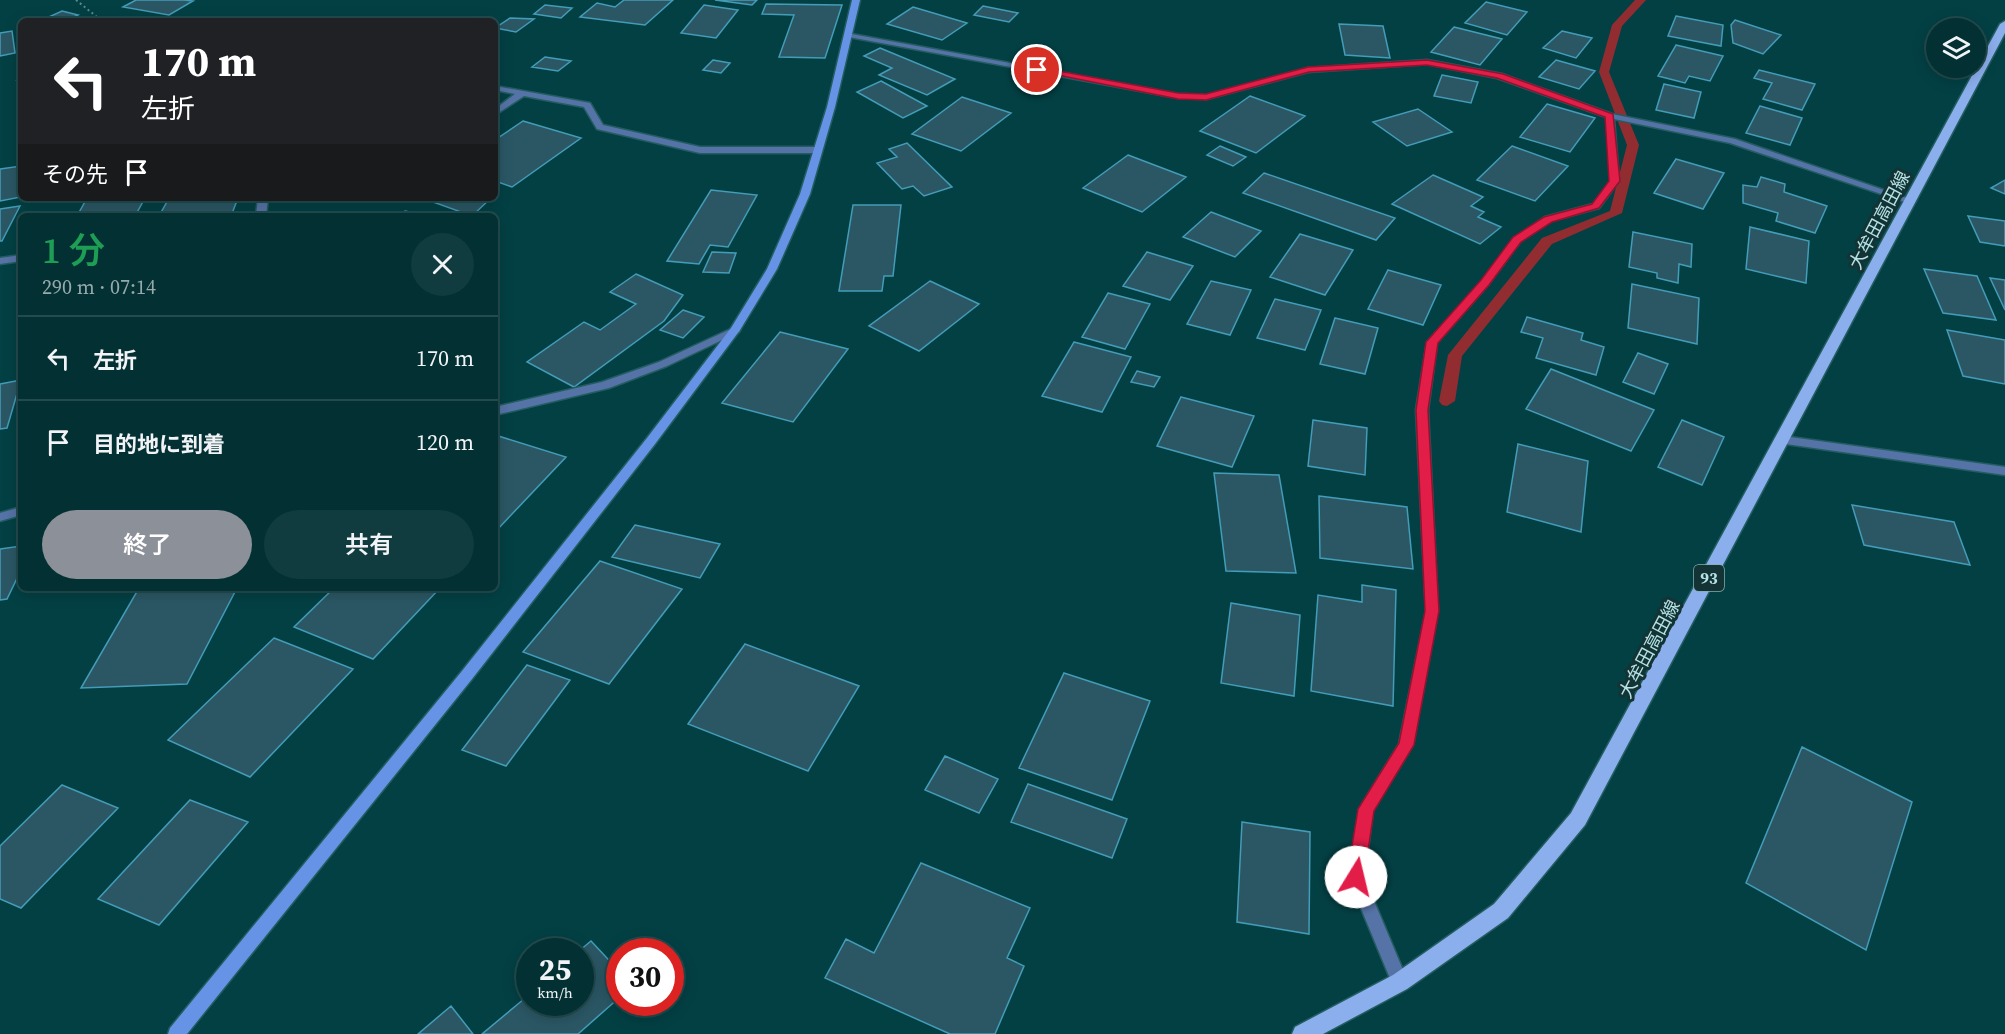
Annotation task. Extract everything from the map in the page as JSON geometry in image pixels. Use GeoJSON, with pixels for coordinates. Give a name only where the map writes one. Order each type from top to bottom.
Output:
{"type":"FeatureCollection","features":[{"type":"Feature","properties":{"kind":"main road","name":"大牟田高田線"},"geometry":{"type":"LineString","coordinates":[[1302,1034],[1400,982],[1501,911],[1578,819],[2005,24]]}},
{"type":"Feature","properties":{"kind":"street"},"geometry":{"type":"LineString","coordinates":[[176,1034],[474,666],[735,330],[772,269],[804,194],[849,35],[856,0]]}},
{"type":"Feature","properties":{"kind":"street"},"geometry":{"type":"LineString","coordinates":[[849,35],[1178,96],[1206,97],[1308,70],[1427,62],[1499,76],[1614,117],[1732,141],[1911,201]]}},
{"type":"Feature","properties":{"kind":"street"},"geometry":{"type":"LineString","coordinates":[[498,89],[587,105],[600,127],[700,150],[817,150]]}},
{"type":"Feature","properties":{"kind":"street"},"geometry":{"type":"LineString","coordinates":[[498,111],[522,93]]}},
{"type":"Feature","properties":{"kind":"street"},"geometry":{"type":"LineString","coordinates":[[1400,982],[1356,877],[1366,809],[1406,745],[1432,611],[1422,410],[1432,342],[1485,283],[1517,240],[1548,219],[1596,206],[1614,181],[1614,117]]}},
{"type":"Feature","properties":{"kind":"street"},"geometry":{"type":"LineString","coordinates":[[0,261],[18,258]]}},
{"type":"Feature","properties":{"kind":"street"},"geometry":{"type":"LineString","coordinates":[[498,410],[605,385],[663,364],[735,330]]}},
{"type":"Feature","properties":{"kind":"street"},"geometry":{"type":"LineString","coordinates":[[1783,440],[2005,471]]}},
{"type":"Feature","properties":{"kind":"street"},"geometry":{"type":"LineString","coordinates":[[0,517],[18,512]]}},
{"type":"Feature","properties":{"kind":"path"},"geometry":{"type":"LineString","coordinates":[[76,0],[98,18]]}},
{"type":"Feature","properties":{"kind":"building"},"geometry":{"type":"Polygon","coordinates":[[[136,0],[193,1],[169,15],[123,7],[136,0]]]}},
{"type":"Feature","properties":{"kind":"building"},"geometry":{"type":"Polygon","coordinates":[[[624,0],[673,0],[645,25],[580,17],[597,3],[615,7],[624,0]]]}},
{"type":"Feature","properties":{"kind":"building"},"geometry":{"type":"Polygon","coordinates":[[[715,0],[757,0],[752,5],[715,0]]]}},
{"type":"Feature","properties":{"kind":"building"},"geometry":{"type":"Polygon","coordinates":[[[1486,2],[1527,12],[1507,35],[1465,23],[1486,2]]]}},
{"type":"Feature","properties":{"kind":"building"},"geometry":{"type":"Polygon","coordinates":[[[766,4],[842,5],[825,58],[779,57],[794,15],[762,14],[766,4]]]}},
{"type":"Feature","properties":{"kind":"building"},"geometry":{"type":"Polygon","coordinates":[[[545,5],[572,8],[561,18],[534,14],[545,5]]]}},
{"type":"Feature","properties":{"kind":"building"},"geometry":{"type":"Polygon","coordinates":[[[704,5],[738,10],[716,38],[681,33],[704,5]]]}},
{"type":"Feature","properties":{"kind":"building"},"geometry":{"type":"Polygon","coordinates":[[[983,6],[1018,13],[1009,22],[974,15],[983,6]]]}},
{"type":"Feature","properties":{"kind":"building"},"geometry":{"type":"Polygon","coordinates":[[[913,7],[967,23],[942,40],[887,24],[913,7]]]}},
{"type":"Feature","properties":{"kind":"building"},"geometry":{"type":"Polygon","coordinates":[[[62,11],[78,15],[72,18],[47,18],[62,11]]]}},
{"type":"Feature","properties":{"kind":"building"},"geometry":{"type":"Polygon","coordinates":[[[1676,16],[1723,25],[1721,46],[1668,36],[1676,16]]]}},
{"type":"Feature","properties":{"kind":"building"},"geometry":{"type":"Polygon","coordinates":[[[510,18],[534,19],[516,32],[498,29],[498,26],[510,18]]]}},
{"type":"Feature","properties":{"kind":"building"},"geometry":{"type":"Polygon","coordinates":[[[1735,20],[1781,35],[1763,54],[1733,43],[1731,25],[1735,20]]]}},
{"type":"Feature","properties":{"kind":"building"},"geometry":{"type":"Polygon","coordinates":[[[1339,24],[1383,26],[1390,58],[1345,55],[1339,24]]]}},
{"type":"Feature","properties":{"kind":"building"},"geometry":{"type":"Polygon","coordinates":[[[1454,27],[1502,39],[1480,65],[1431,52],[1454,27]]]}},
{"type":"Feature","properties":{"kind":"building"},"geometry":{"type":"Polygon","coordinates":[[[12,31],[15,53],[0,56],[0,33],[12,31]]]}},
{"type":"Feature","properties":{"kind":"building"},"geometry":{"type":"Polygon","coordinates":[[[1562,31],[1592,38],[1576,58],[1543,48],[1562,31]]]}},
{"type":"Feature","properties":{"kind":"building"},"geometry":{"type":"Polygon","coordinates":[[[1676,45],[1723,56],[1710,81],[1689,76],[1685,83],[1658,76],[1676,45]]]}},
{"type":"Feature","properties":{"kind":"building"},"geometry":{"type":"Polygon","coordinates":[[[880,48],[955,79],[927,95],[879,75],[892,68],[864,56],[880,48]]]}},
{"type":"Feature","properties":{"kind":"building"},"geometry":{"type":"Polygon","coordinates":[[[545,57],[571,61],[558,71],[532,67],[545,57]]]}},
{"type":"Feature","properties":{"kind":"building"},"geometry":{"type":"Polygon","coordinates":[[[713,60],[730,63],[721,73],[703,70],[713,60]]]}},
{"type":"Feature","properties":{"kind":"building"},"geometry":{"type":"Polygon","coordinates":[[[1556,60],[1595,71],[1579,89],[1539,77],[1556,60]]]}},
{"type":"Feature","properties":{"kind":"building"},"geometry":{"type":"Polygon","coordinates":[[[1759,70],[1815,84],[1802,110],[1763,99],[1772,83],[1754,78],[1759,70]]]}},
{"type":"Feature","properties":{"kind":"building"},"geometry":{"type":"Polygon","coordinates":[[[1442,75],[1478,82],[1471,103],[1434,96],[1442,75]]]}},
{"type":"Feature","properties":{"kind":"building"},"geometry":{"type":"Polygon","coordinates":[[[881,81],[927,106],[903,118],[857,92],[881,81]]]}},
{"type":"Feature","properties":{"kind":"building"},"geometry":{"type":"Polygon","coordinates":[[[1664,84],[1701,92],[1694,118],[1656,110],[1664,84]]]}},
{"type":"Feature","properties":{"kind":"building"},"geometry":{"type":"Polygon","coordinates":[[[1250,96],[1305,116],[1256,153],[1200,131],[1250,96]]]}},
{"type":"Feature","properties":{"kind":"building"},"geometry":{"type":"Polygon","coordinates":[[[962,97],[1011,113],[961,151],[912,134],[962,97]]]}},
{"type":"Feature","properties":{"kind":"building"},"geometry":{"type":"Polygon","coordinates":[[[1547,104],[1595,118],[1570,152],[1520,137],[1547,104]]]}},
{"type":"Feature","properties":{"kind":"building"},"geometry":{"type":"Polygon","coordinates":[[[1760,106],[1802,118],[1790,145],[1746,133],[1760,106]]]}},
{"type":"Feature","properties":{"kind":"building"},"geometry":{"type":"Polygon","coordinates":[[[1418,109],[1452,132],[1407,146],[1373,122],[1418,109]]]}},
{"type":"Feature","properties":{"kind":"building"},"geometry":{"type":"Polygon","coordinates":[[[523,121],[581,138],[512,187],[498,182],[498,138],[523,121]]]}},
{"type":"Feature","properties":{"kind":"building"},"geometry":{"type":"Polygon","coordinates":[[[907,143],[952,187],[924,196],[913,186],[902,189],[877,163],[897,157],[889,149],[907,143]]]}},
{"type":"Feature","properties":{"kind":"building"},"geometry":{"type":"Polygon","coordinates":[[[1220,146],[1246,157],[1233,166],[1207,155],[1220,146]]]}},
{"type":"Feature","properties":{"kind":"building"},"geometry":{"type":"Polygon","coordinates":[[[1512,146],[1568,166],[1535,201],[1477,180],[1512,146]]]}},
{"type":"Feature","properties":{"kind":"building"},"geometry":{"type":"Polygon","coordinates":[[[1128,155],[1186,177],[1142,212],[1083,188],[1128,155]]]}},
{"type":"Feature","properties":{"kind":"building"},"geometry":{"type":"Polygon","coordinates":[[[1676,159],[1724,173],[1703,209],[1654,193],[1676,159]]]}},
{"type":"Feature","properties":{"kind":"building"},"geometry":{"type":"Polygon","coordinates":[[[18,166],[18,198],[0,201],[0,169],[18,166]]]}},
{"type":"Feature","properties":{"kind":"building"},"geometry":{"type":"Polygon","coordinates":[[[1264,173],[1395,218],[1376,240],[1243,193],[1264,173]]]}},
{"type":"Feature","properties":{"kind":"building"},"geometry":{"type":"Polygon","coordinates":[[[1433,175],[1483,197],[1471,206],[1484,212],[1478,217],[1501,227],[1480,244],[1392,204],[1433,175]]]}},
{"type":"Feature","properties":{"kind":"building"},"geometry":{"type":"Polygon","coordinates":[[[1761,177],[1785,184],[1784,192],[1827,206],[1815,233],[1776,221],[1778,213],[1743,203],[1743,185],[1757,187],[1761,177]]]}},
{"type":"Feature","properties":{"kind":"building"},"geometry":{"type":"Polygon","coordinates":[[[2005,180],[2005,194],[1991,188],[2005,180]]]}},
{"type":"Feature","properties":{"kind":"building"},"geometry":{"type":"Polygon","coordinates":[[[711,190],[757,195],[728,247],[710,245],[699,264],[667,261],[711,190]]]}},
{"type":"Feature","properties":{"kind":"building"},"geometry":{"type":"Polygon","coordinates":[[[85,201],[143,201],[137,213],[79,213],[85,201]]]}},
{"type":"Feature","properties":{"kind":"building"},"geometry":{"type":"Polygon","coordinates":[[[167,201],[237,201],[232,213],[161,213],[167,201]]]}},
{"type":"Feature","properties":{"kind":"building"},"geometry":{"type":"Polygon","coordinates":[[[430,201],[488,201],[475,213],[464,213],[430,201]]]}},
{"type":"Feature","properties":{"kind":"building"},"geometry":{"type":"Polygon","coordinates":[[[853,205],[901,205],[893,276],[884,276],[882,291],[839,291],[853,205]]]}},
{"type":"Feature","properties":{"kind":"building"},"geometry":{"type":"Polygon","coordinates":[[[20,206],[2,241],[0,241],[0,209],[20,206]]]}},
{"type":"Feature","properties":{"kind":"building"},"geometry":{"type":"Polygon","coordinates":[[[1211,212],[1261,231],[1235,257],[1183,237],[1211,212]]]}},
{"type":"Feature","properties":{"kind":"building"},"geometry":{"type":"Polygon","coordinates":[[[1968,216],[2005,221],[2005,246],[1980,242],[1968,216]]]}},
{"type":"Feature","properties":{"kind":"building"},"geometry":{"type":"Polygon","coordinates":[[[1750,227],[1809,241],[1806,283],[1746,269],[1750,227]]]}},
{"type":"Feature","properties":{"kind":"building"},"geometry":{"type":"Polygon","coordinates":[[[1633,232],[1692,244],[1691,267],[1679,264],[1678,283],[1657,278],[1657,273],[1629,267],[1633,232]]]}},
{"type":"Feature","properties":{"kind":"building"},"geometry":{"type":"Polygon","coordinates":[[[1300,234],[1353,250],[1325,295],[1270,277],[1300,234]]]}},
{"type":"Feature","properties":{"kind":"building"},"geometry":{"type":"Polygon","coordinates":[[[712,252],[736,253],[729,273],[703,272],[712,252]]]}},
{"type":"Feature","properties":{"kind":"building"},"geometry":{"type":"Polygon","coordinates":[[[1147,252],[1193,266],[1170,300],[1123,286],[1147,252]]]}},
{"type":"Feature","properties":{"kind":"building"},"geometry":{"type":"Polygon","coordinates":[[[1924,269],[1977,276],[1996,320],[1943,313],[1924,269]]]}},
{"type":"Feature","properties":{"kind":"building"},"geometry":{"type":"Polygon","coordinates":[[[1388,270],[1441,285],[1423,325],[1368,309],[1388,270]]]}},
{"type":"Feature","properties":{"kind":"building"},"geometry":{"type":"Polygon","coordinates":[[[636,274],[683,295],[664,321],[574,387],[527,362],[584,322],[600,330],[636,304],[610,292],[636,274]]]}},
{"type":"Feature","properties":{"kind":"building"},"geometry":{"type":"Polygon","coordinates":[[[1990,278],[2005,280],[2005,310],[1990,278]]]}},
{"type":"Feature","properties":{"kind":"building"},"geometry":{"type":"Polygon","coordinates":[[[930,281],[979,304],[919,351],[869,326],[930,281]]]}},
{"type":"Feature","properties":{"kind":"building"},"geometry":{"type":"Polygon","coordinates":[[[1211,281],[1251,290],[1230,335],[1187,324],[1211,281]]]}},
{"type":"Feature","properties":{"kind":"building"},"geometry":{"type":"Polygon","coordinates":[[[1632,284],[1699,298],[1697,344],[1628,328],[1632,284]]]}},
{"type":"Feature","properties":{"kind":"building"},"geometry":{"type":"Polygon","coordinates":[[[1108,293],[1150,304],[1125,349],[1082,337],[1108,293]]]}},
{"type":"Feature","properties":{"kind":"building"},"geometry":{"type":"Polygon","coordinates":[[[1275,299],[1321,310],[1305,350],[1257,338],[1275,299]]]}},
{"type":"Feature","properties":{"kind":"building"},"geometry":{"type":"Polygon","coordinates":[[[683,310],[704,317],[683,338],[660,330],[683,310]]]}},
{"type":"Feature","properties":{"kind":"building"},"geometry":{"type":"Polygon","coordinates":[[[1527,317],[1583,333],[1581,340],[1604,347],[1596,375],[1536,358],[1543,338],[1521,332],[1527,317]]]}},
{"type":"Feature","properties":{"kind":"building"},"geometry":{"type":"Polygon","coordinates":[[[1335,318],[1378,328],[1365,374],[1320,364],[1335,318]]]}},
{"type":"Feature","properties":{"kind":"building"},"geometry":{"type":"Polygon","coordinates":[[[1947,330],[2005,340],[2005,384],[1963,376],[1947,330]]]}},
{"type":"Feature","properties":{"kind":"building"},"geometry":{"type":"Polygon","coordinates":[[[780,332],[848,349],[793,422],[722,403],[780,332]]]}},
{"type":"Feature","properties":{"kind":"building"},"geometry":{"type":"Polygon","coordinates":[[[1074,342],[1131,357],[1102,412],[1042,396],[1074,342]]]}},
{"type":"Feature","properties":{"kind":"building"},"geometry":{"type":"Polygon","coordinates":[[[1638,353],[1668,364],[1654,394],[1623,382],[1638,353]]]}},
{"type":"Feature","properties":{"kind":"building"},"geometry":{"type":"Polygon","coordinates":[[[1551,369],[1654,410],[1631,451],[1526,409],[1551,369]]]}},
{"type":"Feature","properties":{"kind":"building"},"geometry":{"type":"Polygon","coordinates":[[[1137,371],[1160,377],[1154,387],[1131,382],[1137,371]]]}},
{"type":"Feature","properties":{"kind":"building"},"geometry":{"type":"Polygon","coordinates":[[[18,381],[18,390],[7,428],[0,429],[0,384],[18,381]]]}},
{"type":"Feature","properties":{"kind":"building"},"geometry":{"type":"Polygon","coordinates":[[[1181,397],[1254,416],[1232,467],[1157,446],[1181,397]]]}},
{"type":"Feature","properties":{"kind":"building"},"geometry":{"type":"Polygon","coordinates":[[[1313,420],[1367,428],[1365,475],[1308,466],[1313,420]]]}},
{"type":"Feature","properties":{"kind":"building"},"geometry":{"type":"Polygon","coordinates":[[[1682,420],[1724,437],[1702,485],[1658,467],[1682,420]]]}},
{"type":"Feature","properties":{"kind":"building"},"geometry":{"type":"Polygon","coordinates":[[[498,436],[566,457],[498,529],[498,436]]]}},
{"type":"Feature","properties":{"kind":"building"},"geometry":{"type":"Polygon","coordinates":[[[1518,444],[1588,461],[1581,532],[1507,512],[1518,444]]]}},
{"type":"Feature","properties":{"kind":"building"},"geometry":{"type":"Polygon","coordinates":[[[1214,473],[1279,475],[1296,573],[1226,571],[1214,473]]]}},
{"type":"Feature","properties":{"kind":"building"},"geometry":{"type":"Polygon","coordinates":[[[1319,496],[1407,507],[1413,569],[1320,558],[1319,496]]]}},
{"type":"Feature","properties":{"kind":"building"},"geometry":{"type":"Polygon","coordinates":[[[1852,505],[1954,522],[1970,565],[1864,545],[1852,505]]]}},
{"type":"Feature","properties":{"kind":"building"},"geometry":{"type":"Polygon","coordinates":[[[635,525],[720,544],[700,578],[612,557],[635,525]]]}},
{"type":"Feature","properties":{"kind":"building"},"geometry":{"type":"Polygon","coordinates":[[[18,546],[18,576],[7,599],[0,600],[0,549],[18,546]]]}},
{"type":"Feature","properties":{"kind":"building"},"geometry":{"type":"Polygon","coordinates":[[[600,561],[682,589],[609,684],[523,652],[600,561]]]}},
{"type":"Feature","properties":{"kind":"building"},"geometry":{"type":"Polygon","coordinates":[[[1362,585],[1396,590],[1393,706],[1311,691],[1318,595],[1362,602],[1362,585]]]}},
{"type":"Feature","properties":{"kind":"building"},"geometry":{"type":"Polygon","coordinates":[[[137,591],[235,591],[187,684],[81,688],[137,591]]]}},
{"type":"Feature","properties":{"kind":"building"},"geometry":{"type":"Polygon","coordinates":[[[331,591],[437,591],[373,659],[294,627],[331,591]]]}},
{"type":"Feature","properties":{"kind":"building"},"geometry":{"type":"Polygon","coordinates":[[[1231,603],[1300,615],[1294,696],[1221,683],[1231,603]]]}},
{"type":"Feature","properties":{"kind":"building"},"geometry":{"type":"Polygon","coordinates":[[[274,638],[353,669],[250,777],[168,740],[274,638]]]}},
{"type":"Feature","properties":{"kind":"building"},"geometry":{"type":"Polygon","coordinates":[[[745,644],[859,686],[808,771],[688,724],[745,644]]]}},
{"type":"Feature","properties":{"kind":"building"},"geometry":{"type":"Polygon","coordinates":[[[527,665],[570,680],[506,766],[462,750],[527,665]]]}},
{"type":"Feature","properties":{"kind":"building"},"geometry":{"type":"Polygon","coordinates":[[[1064,673],[1150,701],[1112,800],[1019,768],[1064,673]]]}},
{"type":"Feature","properties":{"kind":"building"},"geometry":{"type":"Polygon","coordinates":[[[1802,747],[1912,802],[1866,950],[1746,883],[1802,747]]]}},
{"type":"Feature","properties":{"kind":"building"},"geometry":{"type":"Polygon","coordinates":[[[945,756],[998,779],[979,813],[925,790],[945,756]]]}},
{"type":"Feature","properties":{"kind":"building"},"geometry":{"type":"Polygon","coordinates":[[[1028,784],[1127,819],[1112,858],[1011,822],[1028,784]]]}},
{"type":"Feature","properties":{"kind":"building"},"geometry":{"type":"Polygon","coordinates":[[[62,785],[118,808],[21,908],[0,899],[0,846],[62,785]]]}},
{"type":"Feature","properties":{"kind":"building"},"geometry":{"type":"Polygon","coordinates":[[[190,800],[248,822],[159,925],[98,899],[190,800]]]}},
{"type":"Feature","properties":{"kind":"building"},"geometry":{"type":"Polygon","coordinates":[[[1242,822],[1310,832],[1309,934],[1237,922],[1242,822]]]}},
{"type":"Feature","properties":{"kind":"building"},"geometry":{"type":"Polygon","coordinates":[[[921,863],[1030,908],[1007,958],[1024,966],[995,1034],[950,1034],[825,978],[846,939],[874,953],[921,863]]]}},
{"type":"Feature","properties":{"kind":"building"},"geometry":{"type":"Polygon","coordinates":[[[594,944],[606,957],[606,1009],[578,1034],[482,1034],[516,1006],[516,1016],[594,1016],[594,944]]]}},
{"type":"Feature","properties":{"kind":"building"},"geometry":{"type":"Polygon","coordinates":[[[451,1006],[473,1034],[418,1034],[451,1006]]]}},
{"type":"Feature","properties":{"kind":"waterway"},"geometry":{"type":"LineString","coordinates":[[1447,401],[1455,355],[1547,241],[1616,213],[1633,145],[1604,72],[1617,25],[1641,0]]}},
{"type":"Feature","properties":{"kind":"route"},"geometry":{"type":"LineString","coordinates":[[1037,70],[1178,96],[1206,97],[1308,70],[1427,62],[1499,76],[1610,116],[1614,181],[1596,206],[1548,219],[1517,240],[1485,283],[1432,342],[1422,410],[1432,611],[1406,745],[1366,809],[1356,877]]}}]}
